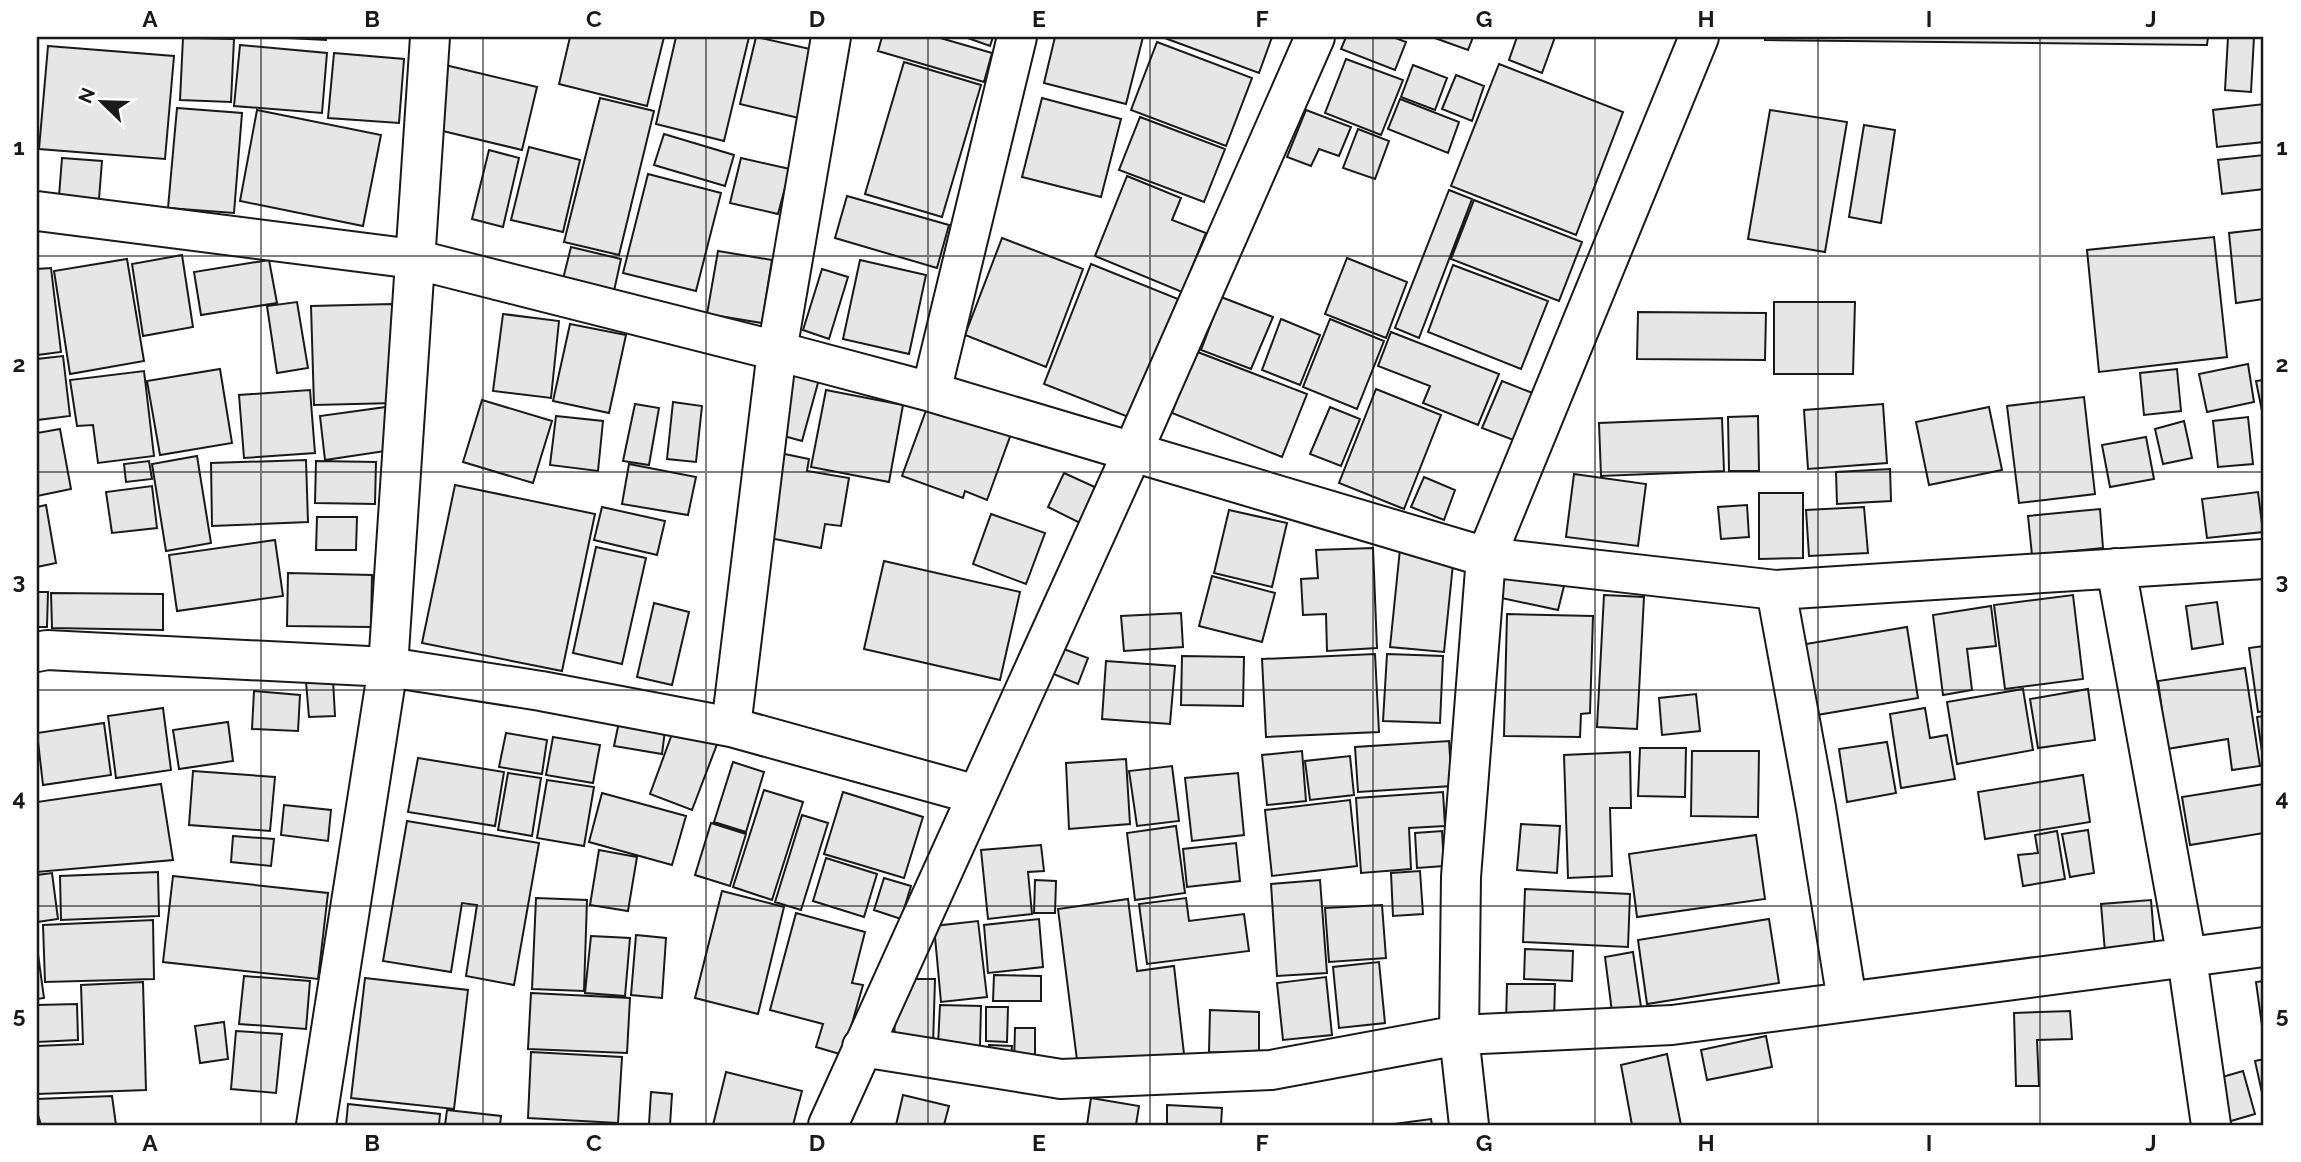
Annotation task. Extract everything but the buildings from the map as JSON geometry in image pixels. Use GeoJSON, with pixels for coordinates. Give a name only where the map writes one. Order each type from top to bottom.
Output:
{"type":"FeatureCollection","features":[{"type":"Feature","properties":{"kind":"street"},"geometry":{"type":"LineString","coordinates":[[316,1125],[388,667],[430,37]]}},
{"type":"Feature","properties":{"kind":"street"},"geometry":{"type":"LineString","coordinates":[[731,727],[777,351],[831,37]]}},
{"type":"Feature","properties":{"kind":"street"},"geometry":{"type":"LineString","coordinates":[[932,392],[1017,37]]}},
{"type":"Feature","properties":{"kind":"street"},"geometry":{"type":"LineString","coordinates":[[828,1125],[1133,451],[1315,37]]}},
{"type":"Feature","properties":{"kind":"street"},"geometry":{"type":"LineString","coordinates":[[1469,1125],[1459,1035],[1461,877],[1486,557],[1699,37]]}},
{"type":"Feature","properties":{"kind":"street"},"geometry":{"type":"LineString","coordinates":[[37,211],[414,259],[932,392],[1486,557],[1776,590],[2264,559]]}},
{"type":"Feature","properties":{"kind":"street"},"geometry":{"type":"LineString","coordinates":[[2116,568],[2187,958],[2211,1125]]}},
{"type":"Feature","properties":{"kind":"street"},"geometry":{"type":"LineString","coordinates":[[1776,590],[1816,808],[1847,1001]]}},
{"type":"Feature","properties":{"kind":"street"},"geometry":{"type":"LineString","coordinates":[[37,652],[47,650],[388,667],[541,691],[731,727],[977,794]]}},
{"type":"Feature","properties":{"kind":"street"},"geometry":{"type":"LineString","coordinates":[[862,1047],[1061,1079],[1271,1070],[1459,1035],[1672,1025],[2264,947]]}}]}
